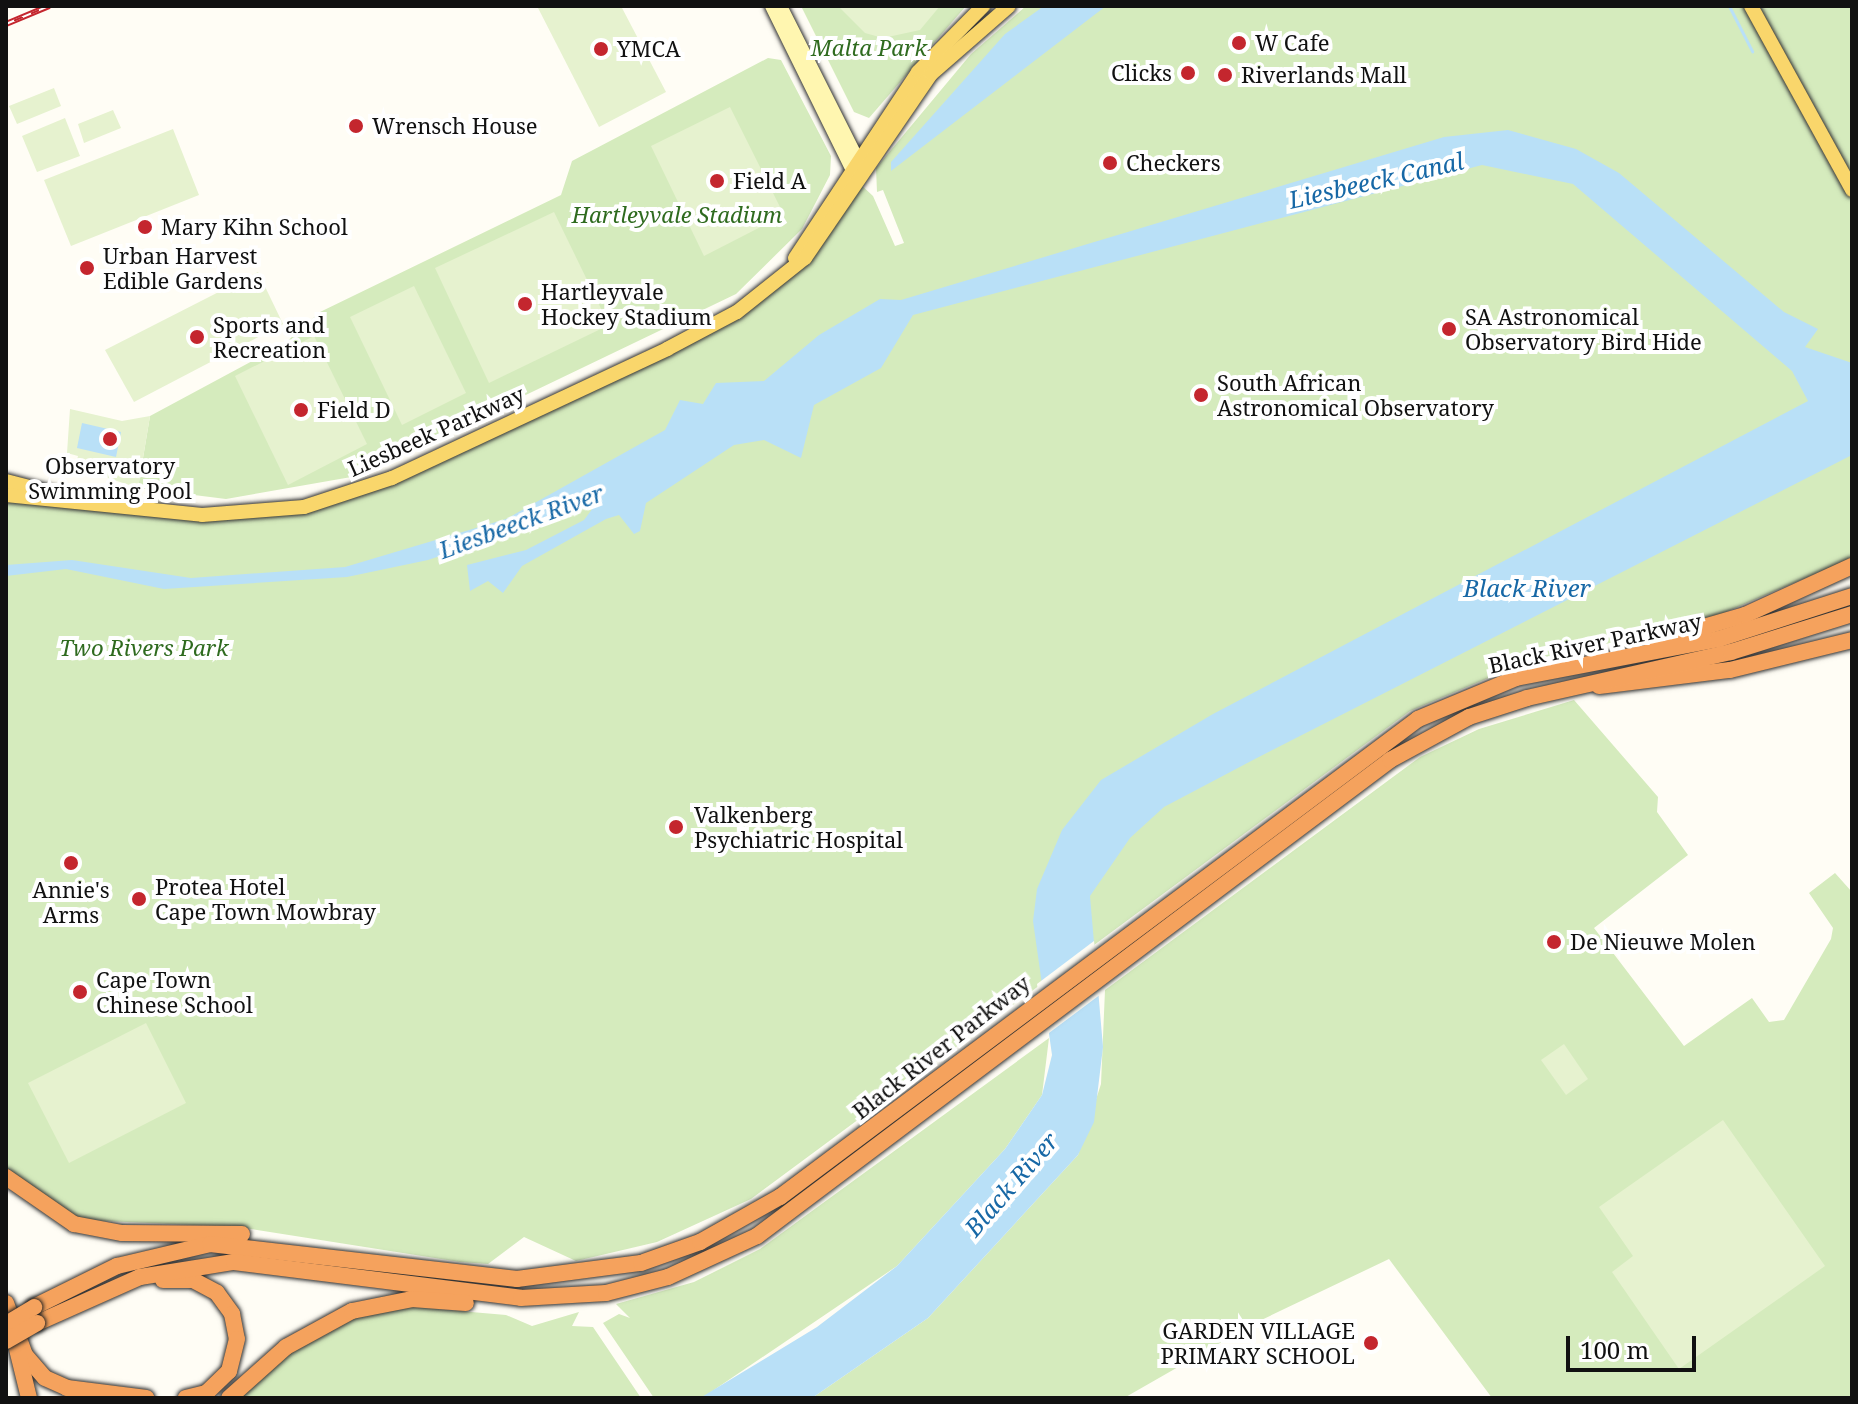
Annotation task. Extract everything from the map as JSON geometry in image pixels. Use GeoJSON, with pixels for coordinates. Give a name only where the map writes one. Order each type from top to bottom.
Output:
{"type":"FeatureCollection","features":[{"type":"Feature","properties":{"kind":"highway"},"geometry":{"type":"LineString","coordinates":[[1516,678],[1537,666],[1745,615],[1852,566]]}},
{"type":"Feature","properties":{"kind":"highway","name":"Black River Parkway"},"geometry":{"type":"LineString","coordinates":[[6,1341],[77,1283],[158,1253],[210,1244],[517,1279],[641,1263],[700,1242],[780,1197],[1100,953],[1418,719],[1516,678],[1719,639],[1852,596]]}},
{"type":"Feature","properties":{"kind":"highway","name":"Black River Parkway"},"geometry":{"type":"LineString","coordinates":[[6,1324],[140,1277],[234,1262],[481,1296],[606,1293],[668,1277],[757,1236],[1390,760],[1469,717],[1579,684],[1731,652],[1852,614]]}},
{"type":"Feature","properties":{"kind":"highway"},"geometry":{"type":"LineString","coordinates":[[1579,684],[1616,687],[1730,670],[1852,640]]}},
{"type":"Feature","properties":{"kind":"highway"},"geometry":{"type":"LineString","coordinates":[[6,1177],[74,1224],[122,1233],[243,1234],[373,1261]]}},
{"type":"Feature","properties":{"kind":"highway"},"geometry":{"type":"LineString","coordinates":[[6,1316],[171,1279],[217,1293],[232,1314],[237,1339],[229,1371],[206,1393],[186,1398]]}},
{"type":"Feature","properties":{"kind":"highway"},"geometry":{"type":"LineString","coordinates":[[229,1398],[286,1347],[352,1311],[412,1299],[563,1304],[606,1293]]}},
{"type":"Feature","properties":{"kind":"highway"},"geometry":{"type":"LineString","coordinates":[[6,1304],[29,1398]]}},
{"type":"Feature","properties":{"kind":"highway"},"geometry":{"type":"LineString","coordinates":[[6,1304],[25,1355],[45,1378],[67,1388],[146,1398]]}},
{"type":"Feature","properties":{"kind":"main road"},"geometry":{"type":"LineString","coordinates":[[771,6],[859,172]]}},
{"type":"Feature","properties":{"kind":"main road"},"geometry":{"type":"LineString","coordinates":[[781,6],[859,172]]}},
{"type":"Feature","properties":{"kind":"main road","name":"Liesbeek Parkway"},"geometry":{"type":"LineString","coordinates":[[6,495],[75,499],[221,516],[352,494],[715,325],[822,240],[918,72],[983,6]]}},
{"type":"Feature","properties":{"kind":"main road","name":"Liesbeek Parkway"},"geometry":{"type":"LineString","coordinates":[[859,172],[942,61],[1009,6]]}},
{"type":"Feature","properties":{"kind":"main road"},"geometry":{"type":"LineString","coordinates":[[1751,6],[1852,190]]}},
{"type":"Feature","properties":{"kind":"main road","name":"Liesbeek Parkway"},"geometry":{"type":"LineString","coordinates":[[6,481],[75,499]]}},
{"type":"Feature","properties":{"kind":"green space","name":"YMCA"},"geometry":{"type":"Polygon","coordinates":[[[537,6],[621,6],[666,92],[599,127],[537,6]]]}},
{"type":"Feature","properties":{"kind":"green space","name":"Malta Park"},"geometry":{"type":"Polygon","coordinates":[[[801,6],[966,6],[869,118],[854,112],[801,6]]]}},
{"type":"Feature","properties":{"kind":"green space"},"geometry":{"type":"Polygon","coordinates":[[[838,6],[940,6],[920,30],[883,38],[865,33],[838,6]]]}},
{"type":"Feature","properties":{"kind":"green space","name":"Two Rivers Park"},"geometry":{"type":"Polygon","coordinates":[[[1026,6],[1852,6],[1852,558],[1705,621],[1524,663],[1410,711],[751,1199],[657,1242],[576,1261],[524,1237],[488,1264],[460,1262],[238,1227],[82,1220],[15,1179],[6,1168],[6,495],[178,514],[330,501],[667,349],[763,293],[859,183],[873,196],[895,246],[904,243],[883,190],[877,192],[876,168],[971,54],[1026,6]]]}},
{"type":"Feature","properties":{"kind":"green space","name":"Hartleyvale Stadium"},"geometry":{"type":"Polygon","coordinates":[[[768,58],[781,60],[831,156],[830,175],[802,229],[736,294],[357,476],[226,499],[138,488],[150,416],[284,344],[320,312],[561,195],[572,161],[768,58]]]}},
{"type":"Feature","properties":{"kind":"green space"},"geometry":{"type":"Polygon","coordinates":[[[54,88],[61,106],[17,124],[9,106],[54,88]]]}},
{"type":"Feature","properties":{"kind":"green space","name":"Field A"},"geometry":{"type":"Polygon","coordinates":[[[730,107],[784,215],[704,256],[651,146],[730,107]]]}},
{"type":"Feature","properties":{"kind":"green space"},"geometry":{"type":"Polygon","coordinates":[[[113,110],[121,128],[84,143],[78,124],[113,110]]]}},
{"type":"Feature","properties":{"kind":"green space"},"geometry":{"type":"Polygon","coordinates":[[[65,118],[80,156],[37,172],[22,136],[65,118]]]}},
{"type":"Feature","properties":{"kind":"green space"},"geometry":{"type":"Polygon","coordinates":[[[173,129],[199,195],[71,246],[44,180],[173,129]]]}},
{"type":"Feature","properties":{"kind":"green space","name":"Hartleyvale Hockey Stadium"},"geometry":{"type":"Polygon","coordinates":[[[554,212],[609,325],[489,383],[435,268],[554,212]]]}},
{"type":"Feature","properties":{"kind":"green space","name":"Sports and Recreation"},"geometry":{"type":"Polygon","coordinates":[[[258,272],[283,324],[134,402],[105,350],[258,272]]]}},
{"type":"Feature","properties":{"kind":"green space"},"geometry":{"type":"Polygon","coordinates":[[[414,286],[466,393],[402,425],[350,317],[414,286]]]}},
{"type":"Feature","properties":{"kind":"green space","name":"Field D"},"geometry":{"type":"Polygon","coordinates":[[[314,336],[367,444],[288,485],[235,376],[314,336]]]}},
{"type":"Feature","properties":{"kind":"green space","name":"Observatory Swimming Pool"},"geometry":{"type":"Polygon","coordinates":[[[70,409],[122,421],[150,416],[138,488],[75,467],[78,456],[67,453],[70,409]]]}},
{"type":"Feature","properties":{"kind":"green space"},"geometry":{"type":"Polygon","coordinates":[[[1574,700],[1658,797],[1657,812],[1688,855],[1594,928],[1684,1046],[1752,998],[1769,1022],[1784,1020],[1831,939],[1833,928],[1809,893],[1835,873],[1852,892],[1852,1398],[1492,1398],[1389,1259],[1255,1323],[1124,1398],[812,1398],[928,1318],[1078,1155],[1101,1084],[1105,990],[1420,757],[1479,729],[1574,700]]]}},
{"type":"Feature","properties":{"kind":"green space"},"geometry":{"type":"Polygon","coordinates":[[[146,1023],[186,1103],[69,1163],[28,1083],[146,1023]]]}},
{"type":"Feature","properties":{"kind":"green space"},"geometry":{"type":"Polygon","coordinates":[[[1049,1038],[1042,1095],[1005,1149],[897,1266],[705,1396],[654,1398],[603,1323],[619,1314],[630,1318],[616,1304],[694,1282],[760,1249],[1049,1038]]]}},
{"type":"Feature","properties":{"kind":"green space"},"geometry":{"type":"Polygon","coordinates":[[[1564,1044],[1588,1079],[1566,1095],[1541,1060],[1564,1044]]]}},
{"type":"Feature","properties":{"kind":"green space"},"geometry":{"type":"Polygon","coordinates":[[[1723,1120],[1825,1266],[1679,1369],[1612,1272],[1633,1256],[1599,1207],[1723,1120]]]}},
{"type":"Feature","properties":{"kind":"green space"},"geometry":{"type":"Polygon","coordinates":[[[413,1307],[506,1315],[532,1326],[579,1312],[572,1326],[593,1327],[641,1398],[238,1398],[283,1357],[349,1318],[413,1307]]]}},
{"type":"Feature","properties":{"kind":"water"},"geometry":{"type":"Polygon","coordinates":[[[1044,6],[1106,6],[891,171],[891,162],[1005,34],[1044,6]]]}},
{"type":"Feature","properties":{"kind":"water"},"geometry":{"type":"Polygon","coordinates":[[[1508,130],[1576,149],[1619,173],[1784,312],[1818,329],[1805,347],[1852,363],[1852,455],[1164,807],[1130,838],[1090,896],[1103,1047],[1094,1122],[1078,1155],[928,1318],[812,1398],[700,1398],[817,1327],[897,1266],[1005,1149],[1042,1095],[1052,1055],[1033,921],[1037,889],[1062,830],[1101,780],[1213,714],[1808,401],[1792,371],[1573,184],[1482,165],[913,315],[881,368],[814,405],[801,458],[764,440],[734,445],[646,503],[640,531],[634,534],[619,515],[606,519],[522,566],[503,593],[488,581],[470,591],[467,565],[526,550],[584,520],[596,504],[428,560],[347,577],[164,589],[66,569],[6,576],[6,565],[72,560],[191,578],[345,567],[506,519],[665,430],[680,400],[703,404],[716,383],[764,381],[819,335],[880,299],[901,300],[1444,137],[1508,130]]]}},
{"type":"Feature","properties":{"kind":"water"},"geometry":{"type":"Polygon","coordinates":[[[82,423],[121,432],[116,457],[77,448],[82,423]]]}},
{"type":"Feature","properties":{"kind":"pier"},"geometry":{"type":"Polygon","coordinates":[[[1094,941],[1101,994],[1045,1036],[1037,984],[1094,941]]]}},
{"type":"Feature","properties":{"kind":"waterway"},"geometry":{"type":"LineString","coordinates":[[1729,6],[1752,51]]}},
{"type":"Feature","properties":{"kind":"railway"},"geometry":{"type":"LineString","coordinates":[[6,24],[49,6]]}},
{"type":"Feature","properties":{"kind":"place","name":"W Cafe"},"geometry":{"type":"Point","coordinates":[1239,43]}},
{"type":"Feature","properties":{"kind":"place","name":"YMCA"},"geometry":{"type":"Point","coordinates":[601,49]}},
{"type":"Feature","properties":{"kind":"place","name":"Clicks"},"geometry":{"type":"Point","coordinates":[1188,73]}},
{"type":"Feature","properties":{"kind":"place","name":"Riverlands Mall"},"geometry":{"type":"Point","coordinates":[1225,75]}},
{"type":"Feature","properties":{"kind":"place","name":"Wrensch House"},"geometry":{"type":"Point","coordinates":[356,126]}},
{"type":"Feature","properties":{"kind":"place","name":"Checkers"},"geometry":{"type":"Point","coordinates":[1110,163]}},
{"type":"Feature","properties":{"kind":"place","name":"Field A"},"geometry":{"type":"Point","coordinates":[717,181]}},
{"type":"Feature","properties":{"kind":"place","name":"Mary Kihn School"},"geometry":{"type":"Point","coordinates":[145,227]}},
{"type":"Feature","properties":{"kind":"place","name":"Urban Harvest Edible Gardens"},"geometry":{"type":"Point","coordinates":[87,268]}},
{"type":"Feature","properties":{"kind":"place","name":"Hartleyvale Hockey Stadium"},"geometry":{"type":"Point","coordinates":[525,304]}},
{"type":"Feature","properties":{"kind":"place","name":"SA Astronomical Observatory Bird Hide"},"geometry":{"type":"Point","coordinates":[1449,329]}},
{"type":"Feature","properties":{"kind":"place","name":"Sports and Recreation"},"geometry":{"type":"Point","coordinates":[197,337]}},
{"type":"Feature","properties":{"kind":"place","name":"South African Astronomical Observatory"},"geometry":{"type":"Point","coordinates":[1201,395]}},
{"type":"Feature","properties":{"kind":"place","name":"Field D"},"geometry":{"type":"Point","coordinates":[301,410]}},
{"type":"Feature","properties":{"kind":"place","name":"Observatory Swimming Pool"},"geometry":{"type":"Point","coordinates":[110,439]}},
{"type":"Feature","properties":{"kind":"place","name":"Valkenberg Psychiatric Hospital"},"geometry":{"type":"Point","coordinates":[676,827]}},
{"type":"Feature","properties":{"kind":"place","name":"Annie's Arms"},"geometry":{"type":"Point","coordinates":[71,863]}},
{"type":"Feature","properties":{"kind":"place","name":"Protea Hotel Cape Town Mowbray"},"geometry":{"type":"Point","coordinates":[139,899]}},
{"type":"Feature","properties":{"kind":"place","name":"De Nieuwe Molen"},"geometry":{"type":"Point","coordinates":[1554,942]}},
{"type":"Feature","properties":{"kind":"place","name":"Cape Town Chinese School"},"geometry":{"type":"Point","coordinates":[80,992]}},
{"type":"Feature","properties":{"kind":"place","name":"GARDEN VILLAGE PRIMARY SCHOOL"},"geometry":{"type":"Point","coordinates":[1371,1343]}},
{"type":"Feature","properties":{"kind":"water label","name":"Liesbeeck Canal"},"geometry":{"type":"Point","coordinates":[1376,180]}},
{"type":"Feature","properties":{"kind":"water label","name":"Liesbeeck River"},"geometry":{"type":"Point","coordinates":[521,521]}},
{"type":"Feature","properties":{"kind":"water label","name":"Black River"},"geometry":{"type":"Point","coordinates":[1527,588]}},
{"type":"Feature","properties":{"kind":"water label","name":"Black River"},"geometry":{"type":"Point","coordinates":[1011,1184]}}]}
